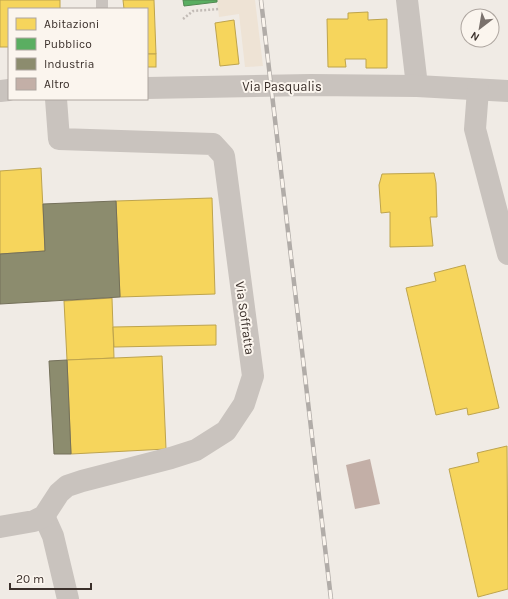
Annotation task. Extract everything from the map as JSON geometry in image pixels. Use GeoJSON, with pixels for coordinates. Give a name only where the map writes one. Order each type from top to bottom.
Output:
{"type":"FeatureCollection","features":[{"type":"Feature","properties":{"kind":"street"},"geometry":{"type":"LineString","coordinates":[[408,0],[417,86]]}},
{"type":"Feature","properties":{"kind":"street","name":"Via Pasqualis"},"geometry":{"type":"LineString","coordinates":[[148,88],[271,85],[417,86],[508,91]]}},
{"type":"Feature","properties":{"kind":"street"},"geometry":{"type":"LineString","coordinates":[[478,90],[476,129],[508,254]]}},
{"type":"Feature","properties":{"kind":"street","name":"Via Soffratta"},"geometry":{"type":"LineString","coordinates":[[44,516],[59,493],[67,486],[172,458],[196,450],[226,431],[244,404],[253,376],[224,156],[213,144],[59,139],[56,100]]}},
{"type":"Feature","properties":{"kind":"street"},"geometry":{"type":"LineString","coordinates":[[0,528],[34,521],[44,516],[53,536],[68,599]]}},
{"type":"Feature","properties":{"kind":"path"},"geometry":{"type":"LineString","coordinates":[[183,19],[193,12],[218,9]]}},
{"type":"Feature","properties":{"kind":"shaded area"},"geometry":{"type":"Polygon","coordinates":[[[217,0],[255,0],[263,66],[245,67],[239,14],[219,17],[217,0]]]}},
{"type":"Feature","properties":{"kind":"building: Abitazioni"},"geometry":{"type":"Polygon","coordinates":[[[0,0],[60,0],[60,8],[8,8],[8,47],[0,47],[0,0]]]}},
{"type":"Feature","properties":{"kind":"building: Abitazioni"},"geometry":{"type":"Polygon","coordinates":[[[123,0],[154,0],[156,54],[148,54],[148,8],[124,8],[123,0]]]}},
{"type":"Feature","properties":{"kind":"building: Abitazioni"},"geometry":{"type":"Polygon","coordinates":[[[368,12],[368,20],[387,19],[387,68],[366,68],[366,59],[345,59],[346,67],[328,67],[327,19],[348,19],[348,13],[368,12]]]}},
{"type":"Feature","properties":{"kind":"building: Abitazioni"},"geometry":{"type":"Polygon","coordinates":[[[234,20],[239,64],[220,66],[215,23],[234,20]]]}},
{"type":"Feature","properties":{"kind":"building: Abitazioni"},"geometry":{"type":"Polygon","coordinates":[[[148,54],[156,54],[156,67],[148,67],[148,54]]]}},
{"type":"Feature","properties":{"kind":"building: Abitazioni"},"geometry":{"type":"Polygon","coordinates":[[[41,168],[45,251],[0,254],[0,171],[41,168]]]}},
{"type":"Feature","properties":{"kind":"building: Abitazioni"},"geometry":{"type":"Polygon","coordinates":[[[434,173],[436,183],[437,217],[430,217],[433,246],[390,247],[390,212],[381,213],[379,185],[382,174],[434,173]]]}},
{"type":"Feature","properties":{"kind":"building: Abitazioni"},"geometry":{"type":"Polygon","coordinates":[[[212,198],[215,294],[120,297],[116,201],[212,198]]]}},
{"type":"Feature","properties":{"kind":"building: Abitazioni"},"geometry":{"type":"Polygon","coordinates":[[[465,265],[499,408],[468,415],[467,408],[436,415],[406,288],[436,281],[434,273],[465,265]]]}},
{"type":"Feature","properties":{"kind":"building: Abitazioni"},"geometry":{"type":"Polygon","coordinates":[[[112,298],[114,358],[67,360],[64,301],[112,298]]]}},
{"type":"Feature","properties":{"kind":"building: Abitazioni"},"geometry":{"type":"Polygon","coordinates":[[[216,325],[216,345],[114,347],[113,327],[216,325]]]}},
{"type":"Feature","properties":{"kind":"building: Abitazioni"},"geometry":{"type":"Polygon","coordinates":[[[162,356],[166,449],[71,454],[67,360],[162,356]]]}},
{"type":"Feature","properties":{"kind":"building: Abitazioni"},"geometry":{"type":"Polygon","coordinates":[[[507,446],[508,589],[478,597],[449,469],[479,462],[477,453],[507,446]]]}},
{"type":"Feature","properties":{"kind":"building: Pubblico"},"geometry":{"type":"Polygon","coordinates":[[[183,0],[217,0],[217,2],[184,6],[183,0]]]}},
{"type":"Feature","properties":{"kind":"building: Industria"},"geometry":{"type":"Polygon","coordinates":[[[116,201],[120,297],[0,304],[0,254],[45,251],[43,204],[116,201]]]}},
{"type":"Feature","properties":{"kind":"building: Industria"},"geometry":{"type":"Polygon","coordinates":[[[67,360],[71,454],[54,454],[49,361],[67,360]]]}},
{"type":"Feature","properties":{"kind":"building: Altro"},"geometry":{"type":"Polygon","coordinates":[[[370,459],[380,504],[355,509],[346,465],[370,459]]]}},
{"type":"Feature","properties":{"kind":"railway"},"geometry":{"type":"LineString","coordinates":[[261,0],[331,599]]}}]}
